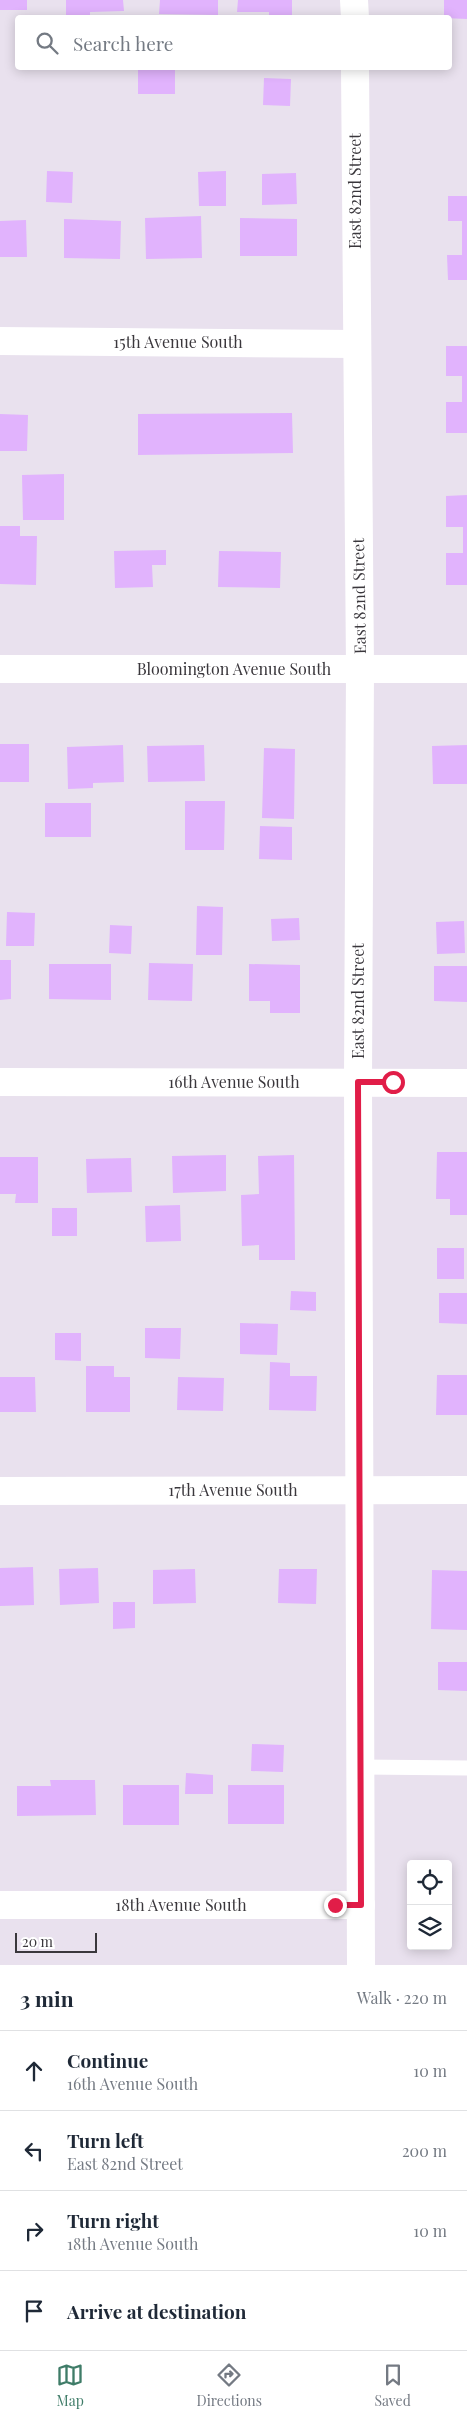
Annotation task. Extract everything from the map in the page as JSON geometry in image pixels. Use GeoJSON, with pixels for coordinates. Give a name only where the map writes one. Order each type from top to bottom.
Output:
{"type":"FeatureCollection","features":[{"type":"Feature","properties":{"kind":"street"},"geometry":{"type":"LineString","coordinates":[[354,0],[355,15]]}},
{"type":"Feature","properties":{"kind":"street","name":"East 82nd Street"},"geometry":{"type":"LineString","coordinates":[[355,70],[360,669],[358,1082],[361,1965]]}},
{"type":"Feature","properties":{"kind":"street","name":"15th Avenue South"},"geometry":{"type":"LineString","coordinates":[[0,341],[356,344]]}},
{"type":"Feature","properties":{"kind":"street","name":"Bloomington Avenue South"},"geometry":{"type":"LineString","coordinates":[[0,669],[467,669]]}},
{"type":"Feature","properties":{"kind":"street","name":"16th Avenue South"},"geometry":{"type":"LineString","coordinates":[[0,1082],[467,1082]]}},
{"type":"Feature","properties":{"kind":"street","name":"17th Avenue South"},"geometry":{"type":"LineString","coordinates":[[0,1491],[467,1490]]}},
{"type":"Feature","properties":{"kind":"street","name":"18th Avenue South"},"geometry":{"type":"LineString","coordinates":[[0,1906],[361,1905]]}},
{"type":"Feature","properties":{"kind":"lane"},"geometry":{"type":"LineString","coordinates":[[361,1767],[467,1768]]}},
{"type":"Feature","properties":{"kind":"building"},"geometry":{"type":"Polygon","coordinates":[[[0,0],[27,0],[27,10],[0,10],[0,0]]]}},
{"type":"Feature","properties":{"kind":"building"},"geometry":{"type":"Polygon","coordinates":[[[66,0],[123,0],[124,11],[90,12],[90,15],[66,15],[66,0]]]}},
{"type":"Feature","properties":{"kind":"building"},"geometry":{"type":"Polygon","coordinates":[[[160,0],[218,0],[218,15],[159,14],[160,0]]]}},
{"type":"Feature","properties":{"kind":"building"},"geometry":{"type":"Polygon","coordinates":[[[238,0],[292,0],[292,15],[269,15],[269,12],[237,12],[238,0]]]}},
{"type":"Feature","properties":{"kind":"building"},"geometry":{"type":"Polygon","coordinates":[[[444,0],[467,0],[467,19],[452,18],[452,15],[444,15],[444,0]]]}},
{"type":"Feature","properties":{"kind":"building"},"geometry":{"type":"Polygon","coordinates":[[[138,70],[175,70],[175,94],[138,94],[138,70]]]}},
{"type":"Feature","properties":{"kind":"building"},"geometry":{"type":"Polygon","coordinates":[[[264,78],[291,79],[290,106],[263,105],[264,78]]]}},
{"type":"Feature","properties":{"kind":"building"},"geometry":{"type":"Polygon","coordinates":[[[47,171],[73,172],[72,203],[46,202],[47,171]]]}},
{"type":"Feature","properties":{"kind":"building"},"geometry":{"type":"Polygon","coordinates":[[[226,171],[226,206],[199,206],[198,172],[226,171]]]}},
{"type":"Feature","properties":{"kind":"building"},"geometry":{"type":"Polygon","coordinates":[[[296,173],[297,204],[262,205],[262,174],[296,173]]]}},
{"type":"Feature","properties":{"kind":"building"},"geometry":{"type":"Polygon","coordinates":[[[448,196],[467,196],[467,280],[448,280],[447,255],[462,255],[462,221],[448,221],[448,196]]]}},
{"type":"Feature","properties":{"kind":"building"},"geometry":{"type":"Polygon","coordinates":[[[201,216],[202,258],[146,259],[145,218],[201,216]]]}},
{"type":"Feature","properties":{"kind":"building"},"geometry":{"type":"Polygon","coordinates":[[[240,218],[297,219],[297,256],[240,256],[240,218]]]}},
{"type":"Feature","properties":{"kind":"building"},"geometry":{"type":"Polygon","coordinates":[[[64,219],[121,221],[120,259],[64,258],[64,219]]]}},
{"type":"Feature","properties":{"kind":"building"},"geometry":{"type":"Polygon","coordinates":[[[26,220],[27,257],[0,257],[0,221],[26,220]]]}},
{"type":"Feature","properties":{"kind":"building"},"geometry":{"type":"Polygon","coordinates":[[[446,346],[467,346],[467,433],[446,433],[446,402],[462,402],[462,376],[446,376],[446,346]]]}},
{"type":"Feature","properties":{"kind":"building"},"geometry":{"type":"Polygon","coordinates":[[[292,413],[293,453],[138,455],[138,414],[292,413]]]}},
{"type":"Feature","properties":{"kind":"building"},"geometry":{"type":"Polygon","coordinates":[[[0,414],[28,415],[27,451],[0,451],[0,414]]]}},
{"type":"Feature","properties":{"kind":"building"},"geometry":{"type":"Polygon","coordinates":[[[64,474],[64,520],[23,520],[22,475],[64,474]]]}},
{"type":"Feature","properties":{"kind":"building"},"geometry":{"type":"Polygon","coordinates":[[[467,495],[467,585],[446,585],[446,553],[463,553],[463,527],[446,527],[446,496],[467,495]]]}},
{"type":"Feature","properties":{"kind":"building"},"geometry":{"type":"Polygon","coordinates":[[[0,526],[20,526],[20,536],[37,536],[36,585],[0,584],[0,526]]]}},
{"type":"Feature","properties":{"kind":"building"},"geometry":{"type":"Polygon","coordinates":[[[166,550],[166,565],[152,565],[153,587],[115,588],[114,551],[166,550]]]}},
{"type":"Feature","properties":{"kind":"building"},"geometry":{"type":"Polygon","coordinates":[[[219,551],[281,552],[280,588],[218,587],[219,551]]]}},
{"type":"Feature","properties":{"kind":"building"},"geometry":{"type":"Polygon","coordinates":[[[0,744],[29,744],[29,782],[0,782],[0,744]]]}},
{"type":"Feature","properties":{"kind":"building"},"geometry":{"type":"Polygon","coordinates":[[[123,745],[124,782],[93,783],[93,788],[68,789],[67,747],[123,745]]]}},
{"type":"Feature","properties":{"kind":"building"},"geometry":{"type":"Polygon","coordinates":[[[204,745],[205,781],[148,782],[147,746],[204,745]]]}},
{"type":"Feature","properties":{"kind":"building"},"geometry":{"type":"Polygon","coordinates":[[[467,745],[467,784],[433,784],[432,746],[467,745]]]}},
{"type":"Feature","properties":{"kind":"building"},"geometry":{"type":"Polygon","coordinates":[[[264,748],[295,749],[294,819],[262,818],[264,748]]]}},
{"type":"Feature","properties":{"kind":"building"},"geometry":{"type":"Polygon","coordinates":[[[185,801],[225,801],[224,850],[185,850],[185,801]]]}},
{"type":"Feature","properties":{"kind":"building"},"geometry":{"type":"Polygon","coordinates":[[[45,803],[91,803],[91,837],[45,837],[45,803]]]}},
{"type":"Feature","properties":{"kind":"building"},"geometry":{"type":"Polygon","coordinates":[[[260,826],[292,827],[292,860],[259,859],[260,826]]]}},
{"type":"Feature","properties":{"kind":"building"},"geometry":{"type":"Polygon","coordinates":[[[197,906],[223,907],[222,955],[196,955],[197,906]]]}},
{"type":"Feature","properties":{"kind":"building"},"geometry":{"type":"Polygon","coordinates":[[[7,912],[35,913],[34,946],[6,946],[7,912]]]}},
{"type":"Feature","properties":{"kind":"building"},"geometry":{"type":"Polygon","coordinates":[[[299,918],[300,940],[272,941],[271,919],[299,918]]]}},
{"type":"Feature","properties":{"kind":"building"},"geometry":{"type":"Polygon","coordinates":[[[464,921],[465,953],[437,954],[436,922],[464,921]]]}},
{"type":"Feature","properties":{"kind":"building"},"geometry":{"type":"Polygon","coordinates":[[[110,925],[132,926],[131,954],[109,953],[110,925]]]}},
{"type":"Feature","properties":{"kind":"building"},"geometry":{"type":"Polygon","coordinates":[[[0,960],[11,960],[11,999],[0,1000],[0,960]]]}},
{"type":"Feature","properties":{"kind":"building"},"geometry":{"type":"Polygon","coordinates":[[[149,963],[193,964],[192,1001],[148,1000],[149,963]]]}},
{"type":"Feature","properties":{"kind":"building"},"geometry":{"type":"Polygon","coordinates":[[[49,964],[111,964],[111,1000],[49,999],[49,964]]]}},
{"type":"Feature","properties":{"kind":"building"},"geometry":{"type":"Polygon","coordinates":[[[249,964],[300,965],[300,1013],[270,1013],[270,1001],[249,1001],[249,964]]]}},
{"type":"Feature","properties":{"kind":"building"},"geometry":{"type":"Polygon","coordinates":[[[434,966],[467,966],[467,1002],[434,1001],[434,966]]]}},
{"type":"Feature","properties":{"kind":"building"},"geometry":{"type":"Polygon","coordinates":[[[437,1152],[467,1152],[467,1215],[450,1215],[450,1199],[436,1199],[437,1152]]]}},
{"type":"Feature","properties":{"kind":"building"},"geometry":{"type":"Polygon","coordinates":[[[226,1155],[226,1191],[173,1193],[172,1156],[226,1155]]]}},
{"type":"Feature","properties":{"kind":"building"},"geometry":{"type":"Polygon","coordinates":[[[294,1155],[295,1260],[259,1260],[259,1245],[242,1246],[241,1195],[259,1194],[258,1156],[294,1155]]]}},
{"type":"Feature","properties":{"kind":"building"},"geometry":{"type":"Polygon","coordinates":[[[0,1157],[38,1157],[38,1203],[15,1203],[16,1194],[0,1194],[0,1157]]]}},
{"type":"Feature","properties":{"kind":"building"},"geometry":{"type":"Polygon","coordinates":[[[131,1158],[132,1192],[87,1193],[86,1159],[131,1158]]]}},
{"type":"Feature","properties":{"kind":"building"},"geometry":{"type":"Polygon","coordinates":[[[180,1205],[181,1241],[146,1242],[145,1206],[180,1205]]]}},
{"type":"Feature","properties":{"kind":"building"},"geometry":{"type":"Polygon","coordinates":[[[52,1208],[77,1208],[77,1236],[52,1236],[52,1208]]]}},
{"type":"Feature","properties":{"kind":"building"},"geometry":{"type":"Polygon","coordinates":[[[437,1248],[464,1248],[464,1279],[437,1279],[437,1248]]]}},
{"type":"Feature","properties":{"kind":"building"},"geometry":{"type":"Polygon","coordinates":[[[291,1291],[316,1292],[316,1311],[290,1310],[291,1291]]]}},
{"type":"Feature","properties":{"kind":"building"},"geometry":{"type":"Polygon","coordinates":[[[439,1293],[467,1293],[467,1324],[439,1323],[439,1293]]]}},
{"type":"Feature","properties":{"kind":"building"},"geometry":{"type":"Polygon","coordinates":[[[240,1323],[278,1324],[277,1355],[240,1354],[240,1323]]]}},
{"type":"Feature","properties":{"kind":"building"},"geometry":{"type":"Polygon","coordinates":[[[145,1328],[181,1328],[180,1359],[145,1358],[145,1328]]]}},
{"type":"Feature","properties":{"kind":"building"},"geometry":{"type":"Polygon","coordinates":[[[55,1333],[81,1333],[81,1361],[55,1360],[55,1333]]]}},
{"type":"Feature","properties":{"kind":"building"},"geometry":{"type":"Polygon","coordinates":[[[270,1362],[290,1363],[290,1376],[317,1376],[316,1411],[269,1410],[270,1362]]]}},
{"type":"Feature","properties":{"kind":"building"},"geometry":{"type":"Polygon","coordinates":[[[86,1366],[114,1366],[114,1377],[130,1377],[130,1412],[86,1412],[86,1366]]]}},
{"type":"Feature","properties":{"kind":"building"},"geometry":{"type":"Polygon","coordinates":[[[437,1375],[467,1375],[467,1415],[436,1415],[437,1375]]]}},
{"type":"Feature","properties":{"kind":"building"},"geometry":{"type":"Polygon","coordinates":[[[0,1377],[35,1377],[36,1412],[0,1412],[0,1377]]]}},
{"type":"Feature","properties":{"kind":"building"},"geometry":{"type":"Polygon","coordinates":[[[178,1377],[224,1378],[223,1411],[177,1410],[178,1377]]]}},
{"type":"Feature","properties":{"kind":"building"},"geometry":{"type":"Polygon","coordinates":[[[33,1567],[34,1605],[0,1606],[0,1568],[33,1567]]]}},
{"type":"Feature","properties":{"kind":"building"},"geometry":{"type":"Polygon","coordinates":[[[98,1568],[99,1603],[60,1605],[59,1569],[98,1568]]]}},
{"type":"Feature","properties":{"kind":"building"},"geometry":{"type":"Polygon","coordinates":[[[195,1569],[196,1603],[153,1604],[153,1570],[195,1569]]]}},
{"type":"Feature","properties":{"kind":"building"},"geometry":{"type":"Polygon","coordinates":[[[279,1569],[317,1569],[316,1604],[278,1603],[279,1569]]]}},
{"type":"Feature","properties":{"kind":"building"},"geometry":{"type":"Polygon","coordinates":[[[432,1570],[467,1571],[467,1630],[431,1629],[432,1570]]]}},
{"type":"Feature","properties":{"kind":"building"},"geometry":{"type":"Polygon","coordinates":[[[113,1602],[135,1602],[135,1628],[113,1629],[113,1602]]]}},
{"type":"Feature","properties":{"kind":"building"},"geometry":{"type":"Polygon","coordinates":[[[438,1662],[467,1662],[467,1691],[438,1690],[438,1662]]]}},
{"type":"Feature","properties":{"kind":"building"},"geometry":{"type":"Polygon","coordinates":[[[252,1744],[284,1745],[283,1772],[251,1771],[252,1744]]]}},
{"type":"Feature","properties":{"kind":"building"},"geometry":{"type":"Polygon","coordinates":[[[186,1773],[213,1775],[213,1794],[185,1794],[186,1773]]]}},
{"type":"Feature","properties":{"kind":"building"},"geometry":{"type":"Polygon","coordinates":[[[50,1780],[95,1780],[96,1815],[17,1816],[17,1786],[51,1786],[50,1780]]]}},
{"type":"Feature","properties":{"kind":"building"},"geometry":{"type":"Polygon","coordinates":[[[123,1785],[179,1785],[179,1825],[123,1825],[123,1785]]]}},
{"type":"Feature","properties":{"kind":"building"},"geometry":{"type":"Polygon","coordinates":[[[228,1785],[284,1785],[284,1824],[228,1824],[228,1785]]]}},
{"type":"Feature","properties":{"kind":"route"},"geometry":{"type":"LineString","coordinates":[[335,1905],[361,1905],[358,1082],[393,1082]]}}]}
